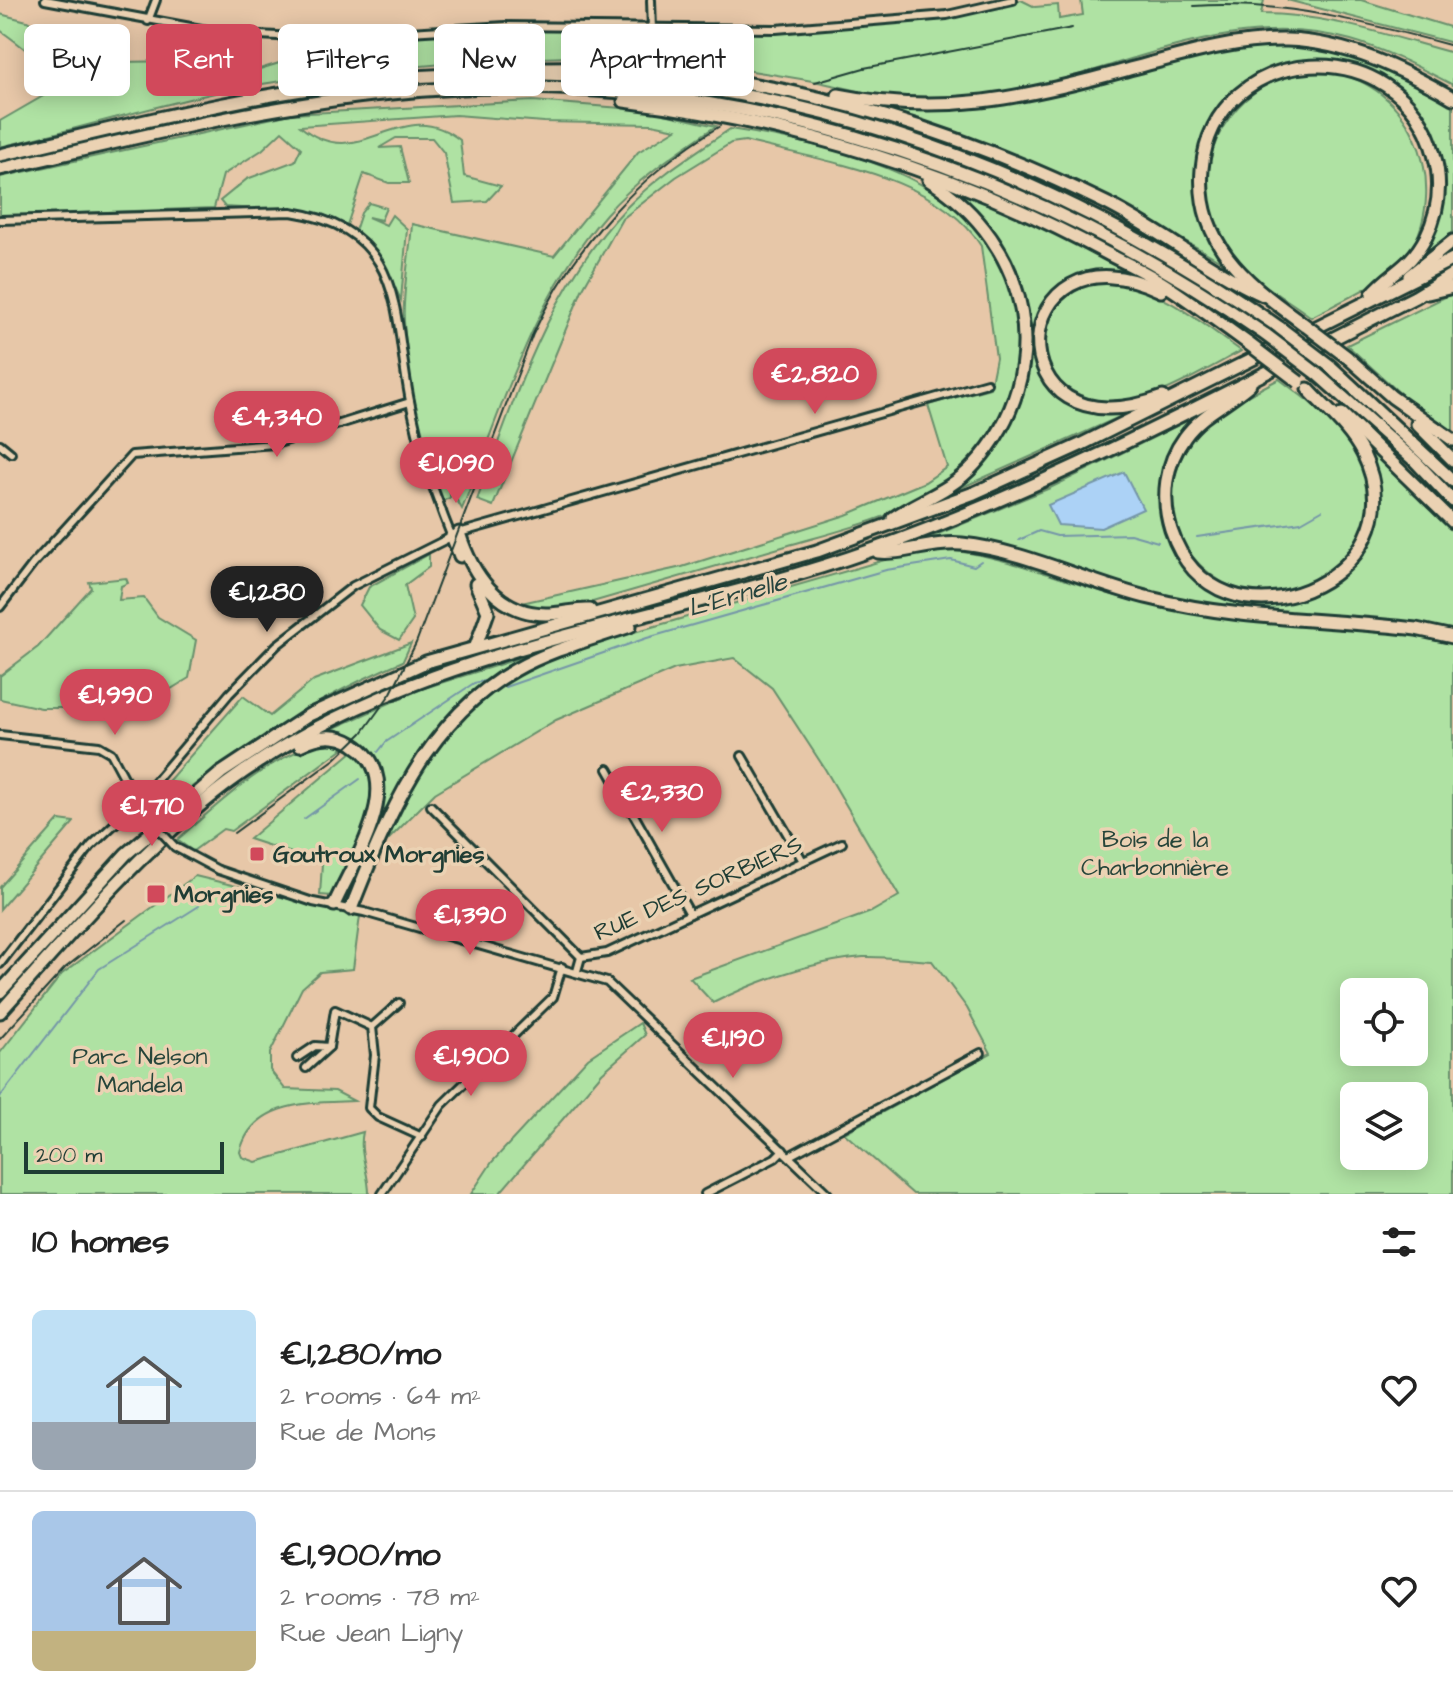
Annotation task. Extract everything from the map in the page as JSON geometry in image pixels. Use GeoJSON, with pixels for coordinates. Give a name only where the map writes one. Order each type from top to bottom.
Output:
{"type":"FeatureCollection","features":[{"type":"Feature","properties":{"kind":"highway"},"geometry":{"type":"LineString","coordinates":[[782,88],[801,88],[881,103],[973,105],[1035,94],[1204,49],[1288,40],[1358,52],[1453,98]]}},
{"type":"Feature","properties":{"kind":"highway"},"geometry":{"type":"LineString","coordinates":[[1263,295],[1225,257],[1209,229],[1201,188],[1211,132],[1240,94],[1263,78],[1286,69],[1330,66],[1371,76],[1402,98],[1424,126],[1437,163],[1438,200],[1426,237],[1413,259],[1364,303]]}},
{"type":"Feature","properties":{"kind":"highway"},"geometry":{"type":"LineString","coordinates":[[545,68],[605,67],[708,76],[782,88],[920,126],[1045,175],[1122,212],[1263,295],[1347,357],[1392,397],[1453,460]]}},
{"type":"Feature","properties":{"kind":"highway"},"geometry":{"type":"LineString","coordinates":[[545,76],[610,78],[718,92],[847,119],[977,161],[1102,217],[1161,249],[1280,328],[1330,366],[1453,481]]}},
{"type":"Feature","properties":{"kind":"highway"},"geometry":{"type":"LineString","coordinates":[[0,155],[283,93],[391,79],[434,77]]}},
{"type":"Feature","properties":{"kind":"highway"},"geometry":{"type":"LineString","coordinates":[[1434,87],[1453,91]]}},
{"type":"Feature","properties":{"kind":"highway"},"geometry":{"type":"LineString","coordinates":[[0,169],[183,127],[315,102],[448,89],[553,89],[663,97],[768,115],[845,133],[949,166],[1095,229],[1154,261],[1266,335],[1316,373],[1416,462],[1453,501]]}},
{"type":"Feature","properties":{"kind":"highway"},"geometry":{"type":"LineString","coordinates":[[553,89],[571,96],[659,105],[745,122],[911,169],[1030,214],[1169,287],[1249,344],[1362,431],[1453,522]]}},
{"type":"Feature","properties":{"kind":"highway"},"geometry":{"type":"LineString","coordinates":[[874,531],[940,494],[975,464],[1000,431],[1022,369],[1024,328],[1020,303],[1006,260],[964,204],[911,169]]}},
{"type":"Feature","properties":{"kind":"highway"},"geometry":{"type":"LineString","coordinates":[[1396,286],[1453,241]]}},
{"type":"Feature","properties":{"kind":"highway"},"geometry":{"type":"LineString","coordinates":[[0,992],[126,854],[221,773],[309,715],[360,689],[476,646],[817,551],[974,493],[1191,390],[1453,259]]}},
{"type":"Feature","properties":{"kind":"highway"},"geometry":{"type":"LineString","coordinates":[[0,1012],[136,864],[197,809],[273,753],[366,704],[431,678],[869,551],[1035,484],[1415,297],[1453,274]]}},
{"type":"Feature","properties":{"kind":"highway"},"geometry":{"type":"LineString","coordinates":[[1191,304],[1121,276],[1102,275],[1082,279],[1054,297],[1040,324],[1038,342],[1039,358],[1056,388],[1086,407],[1122,410],[1191,390]]}},
{"type":"Feature","properties":{"kind":"highway"},"geometry":{"type":"LineString","coordinates":[[1415,297],[1453,285]]}},
{"type":"Feature","properties":{"kind":"highway"},"geometry":{"type":"LineString","coordinates":[[1261,374],[1241,393],[1200,419],[1187,434],[1177,449],[1165,486],[1169,523],[1183,555],[1205,578],[1239,596],[1276,600],[1313,590],[1346,565],[1370,520],[1371,486],[1362,453],[1347,429],[1304,385]]}},
{"type":"Feature","properties":{"kind":"highway"},"geometry":{"type":"LineString","coordinates":[[1392,397],[1453,440]]}},
{"type":"Feature","properties":{"kind":"highway"},"geometry":{"type":"LineString","coordinates":[[456,534],[484,585],[510,605],[542,614],[585,609],[603,611]]}},
{"type":"Feature","properties":{"kind":"highway"},"geometry":{"type":"LineString","coordinates":[[456,534],[468,573],[485,597],[488,612],[476,646]]}},
{"type":"Feature","properties":{"kind":"highway"},"geometry":{"type":"LineString","coordinates":[[869,551],[962,544],[1022,557],[1121,590],[1186,606],[1388,626],[1453,637]]}},
{"type":"Feature","properties":{"kind":"highway"},"geometry":{"type":"LineString","coordinates":[[351,909],[389,818],[414,770],[468,703],[514,671],[537,660],[664,611]]}},
{"type":"Feature","properties":{"kind":"highway"},"geometry":{"type":"LineString","coordinates":[[273,753],[316,738],[342,738],[361,748],[379,774],[377,807],[334,905]]}},
{"type":"Feature","properties":{"kind":"street"},"geometry":{"type":"LineString","coordinates":[[45,0],[223,33],[287,37],[561,26]]}},
{"type":"Feature","properties":{"kind":"street"},"geometry":{"type":"LineString","coordinates":[[148,21],[156,0]]}},
{"type":"Feature","properties":{"kind":"street"},"geometry":{"type":"LineString","coordinates":[[651,0],[652,24]]}},
{"type":"Feature","properties":{"kind":"street"},"geometry":{"type":"LineString","coordinates":[[754,28],[830,26],[947,15],[1013,0]]}},
{"type":"Feature","properties":{"kind":"street"},"geometry":{"type":"LineString","coordinates":[[0,220],[291,212],[315,216],[339,226],[365,245],[388,276],[398,309],[410,402],[432,484],[456,534]]}},
{"type":"Feature","properties":{"kind":"street"},"geometry":{"type":"LineString","coordinates":[[0,964],[91,846],[138,802],[229,694],[309,617],[353,586],[456,534],[987,383]]}},
{"type":"Feature","properties":{"kind":"street"},"geometry":{"type":"LineString","coordinates":[[0,607],[33,564],[132,455],[275,444],[410,402]]}},
{"type":"Feature","properties":{"kind":"street"},"geometry":{"type":"LineString","coordinates":[[0,444],[11,453]]}},
{"type":"Feature","properties":{"kind":"street"},"geometry":{"type":"LineString","coordinates":[[0,735],[99,746],[111,753],[142,811],[175,847],[218,870],[313,902],[351,909],[577,971],[617,989],[828,1194]]}},
{"type":"Feature","properties":{"kind":"street"},"geometry":{"type":"LineString","coordinates":[[742,756],[803,861]]}},
{"type":"Feature","properties":{"kind":"street"},"geometry":{"type":"LineString","coordinates":[[608,769],[690,914]]}},
{"type":"Feature","properties":{"kind":"street"},"geometry":{"type":"LineString","coordinates":[[431,806],[581,957]]}},
{"type":"Feature","properties":{"kind":"street","name":"RUE DES SORBIERS"},"geometry":{"type":"LineString","coordinates":[[577,971],[581,957],[607,953],[842,843]]}},
{"type":"Feature","properties":{"kind":"street"},"geometry":{"type":"LineString","coordinates":[[382,1194],[442,1105],[553,997],[562,967]]}},
{"type":"Feature","properties":{"kind":"street"},"geometry":{"type":"LineString","coordinates":[[372,1027],[399,1003]]}},
{"type":"Feature","properties":{"kind":"street"},"geometry":{"type":"LineString","coordinates":[[306,1068],[329,1047],[335,1010],[372,1027]]}},
{"type":"Feature","properties":{"kind":"street"},"geometry":{"type":"LineString","coordinates":[[372,1027],[375,1055],[369,1108],[378,1117],[422,1137]]}},
{"type":"Feature","properties":{"kind":"street"},"geometry":{"type":"LineString","coordinates":[[297,1058],[315,1046],[329,1047]]}},
{"type":"Feature","properties":{"kind":"street"},"geometry":{"type":"LineString","coordinates":[[789,1156],[981,1053]]}},
{"type":"Feature","properties":{"kind":"street"},"geometry":{"type":"LineString","coordinates":[[705,1194],[775,1158],[783,1150]]}},
{"type":"Feature","properties":{"kind":"green space"},"geometry":{"type":"Polygon","coordinates":[[[1021,0],[1035,7],[1058,5],[1059,19],[1083,15],[1081,0],[1264,0],[1261,14],[1334,22],[1453,53],[1453,85],[1364,44],[1298,31],[1247,33],[1196,41],[1046,84],[995,96],[943,101],[896,98],[754,71],[754,33],[946,18],[1021,0]]]}},
{"type":"Feature","properties":{"kind":"green space"},"geometry":{"type":"Polygon","coordinates":[[[1287,0],[1361,0],[1453,28],[1453,43],[1287,0]]]}},
{"type":"Feature","properties":{"kind":"green space"},"geometry":{"type":"Polygon","coordinates":[[[0,14],[32,24],[24,24],[24,48],[0,30],[0,14]]]}},
{"type":"Feature","properties":{"kind":"green space"},"geometry":{"type":"Polygon","coordinates":[[[545,30],[561,30],[561,58],[545,58],[545,30]]]}},
{"type":"Feature","properties":{"kind":"green space"},"geometry":{"type":"Polygon","coordinates":[[[434,34],[434,65],[418,67],[418,35],[434,34]]]}},
{"type":"Feature","properties":{"kind":"green space"},"geometry":{"type":"Polygon","coordinates":[[[1275,44],[1345,56],[1410,82],[1453,104],[1453,232],[1432,253],[1416,260],[1441,170],[1395,87],[1359,68],[1310,62],[1263,76],[1205,139],[1202,218],[1209,239],[1226,264],[1143,218],[1058,177],[972,140],[882,108],[946,111],[982,108],[1228,49],[1275,44]]]}},
{"type":"Feature","properties":{"kind":"green space"},"geometry":{"type":"Polygon","coordinates":[[[130,62],[146,62],[146,96],[202,96],[0,147],[0,121],[43,96],[130,96],[130,62]]]}},
{"type":"Feature","properties":{"kind":"green space"},"geometry":{"type":"Polygon","coordinates":[[[278,63],[278,82],[262,84],[262,68],[278,63]]]}},
{"type":"Feature","properties":{"kind":"green space"},"geometry":{"type":"Polygon","coordinates":[[[1319,71],[1351,77],[1377,91],[1399,112],[1414,137],[1424,165],[1426,195],[1421,225],[1409,254],[1399,265],[1376,282],[1311,317],[1245,270],[1226,249],[1208,204],[1207,181],[1210,158],[1218,137],[1246,99],[1278,79],[1319,71]]]}},
{"type":"Feature","properties":{"kind":"green space"},"geometry":{"type":"Polygon","coordinates":[[[533,101],[647,110],[716,126],[631,189],[580,247],[558,281],[522,355],[462,509],[455,497],[457,489],[450,492],[450,498],[442,501],[412,390],[404,310],[412,224],[554,256],[638,152],[676,129],[652,124],[544,122],[456,115],[300,126],[322,139],[342,143],[418,125],[438,128],[460,140],[464,176],[501,186],[487,201],[454,203],[444,153],[432,138],[396,138],[379,148],[400,147],[409,183],[389,183],[364,174],[347,225],[319,213],[225,207],[220,201],[247,179],[295,161],[301,148],[282,131],[262,150],[223,175],[214,208],[0,216],[0,177],[291,114],[533,101]]]}},
{"type":"Feature","properties":{"kind":"green space"},"geometry":{"type":"Polygon","coordinates":[[[730,129],[831,150],[881,166],[927,188],[966,217],[996,254],[1014,300],[1017,357],[1004,410],[986,442],[963,469],[931,493],[892,513],[850,528],[589,603],[562,609],[517,604],[682,567],[846,515],[925,482],[947,467],[928,405],[990,388],[996,358],[981,246],[962,222],[937,202],[875,174],[745,141],[731,143],[676,177],[622,219],[582,290],[493,506],[477,500],[537,345],[555,308],[599,239],[651,185],[730,129]]]}},
{"type":"Feature","properties":{"kind":"green space"},"geometry":{"type":"Polygon","coordinates":[[[950,188],[1034,223],[1136,276],[1094,274],[1063,287],[1043,309],[1035,337],[1039,366],[1055,391],[1084,409],[1126,414],[947,494],[990,455],[1021,391],[1018,281],[985,221],[950,188]]]}},
{"type":"Feature","properties":{"kind":"green space"},"geometry":{"type":"Polygon","coordinates":[[[369,203],[386,208],[381,220],[368,217],[386,225],[392,215],[407,229],[401,300],[382,260],[355,231],[361,213],[369,203]]]}},
{"type":"Feature","properties":{"kind":"green space"},"geometry":{"type":"Polygon","coordinates":[[[1102,281],[1141,289],[1159,297],[1193,316],[1241,351],[1176,386],[1140,399],[1106,405],[1081,400],[1062,387],[1050,369],[1045,349],[1047,327],[1057,307],[1075,291],[1102,281]]]}},
{"type":"Feature","properties":{"kind":"green space"},"geometry":{"type":"Polygon","coordinates":[[[1453,293],[1453,433],[1415,407],[1347,345],[1453,293]]]}},
{"type":"Feature","properties":{"kind":"green space"},"geometry":{"type":"Polygon","coordinates":[[[1279,379],[1325,415],[1344,436],[1359,461],[1367,496],[1362,528],[1346,555],[1322,576],[1293,589],[1260,593],[1228,585],[1199,564],[1180,536],[1172,504],[1181,458],[1191,440],[1220,412],[1279,379]]]}},
{"type":"Feature","properties":{"kind":"green space"},"geometry":{"type":"Polygon","coordinates":[[[1199,415],[1166,467],[1178,552],[1234,598],[1252,603],[1292,602],[1326,588],[1350,567],[1373,520],[1358,436],[1453,532],[1453,634],[1224,608],[1161,597],[960,539],[926,539],[1050,488],[1199,415]]]}},
{"type":"Feature","properties":{"kind":"green space","name":"Bois de la Charbonnière"},"geometry":{"type":"Polygon","coordinates":[[[934,549],[1020,565],[1102,592],[1158,606],[1380,630],[1453,644],[1453,1194],[913,1194],[844,1133],[991,1053],[967,1008],[932,961],[863,957],[824,963],[767,980],[713,1003],[690,978],[871,912],[899,896],[825,769],[772,688],[734,658],[675,669],[556,720],[435,793],[387,841],[437,748],[481,701],[528,671],[606,640],[902,555],[934,549]]]}},
{"type":"Feature","properties":{"kind":"green space"},"geometry":{"type":"Polygon","coordinates":[[[429,554],[429,567],[405,585],[413,620],[399,640],[380,630],[360,605],[369,587],[429,554]]]}},
{"type":"Feature","properties":{"kind":"green space"},"geometry":{"type":"Polygon","coordinates":[[[126,578],[128,583],[121,586],[119,600],[144,598],[158,617],[196,640],[189,678],[140,708],[41,708],[0,699],[0,676],[38,647],[91,588],[89,582],[126,578]]]}},
{"type":"Feature","properties":{"kind":"green space"},"geometry":{"type":"Polygon","coordinates":[[[411,643],[403,661],[304,710],[243,749],[156,816],[148,804],[243,696],[270,716],[314,680],[411,643]]]}},
{"type":"Feature","properties":{"kind":"green space"},"geometry":{"type":"Polygon","coordinates":[[[549,649],[452,714],[350,900],[345,902],[342,897],[375,823],[382,798],[382,776],[374,758],[355,743],[323,733],[421,689],[549,649]]]}},
{"type":"Feature","properties":{"kind":"green space"},"geometry":{"type":"Polygon","coordinates":[[[322,743],[346,746],[231,831],[223,829],[193,851],[177,840],[263,770],[302,749],[322,743]]]}},
{"type":"Feature","properties":{"kind":"green space"},"geometry":{"type":"Polygon","coordinates":[[[353,751],[365,766],[371,783],[367,820],[335,892],[332,896],[320,895],[322,863],[249,839],[353,751]]]}},
{"type":"Feature","properties":{"kind":"green space"},"geometry":{"type":"Polygon","coordinates":[[[59,820],[74,822],[0,909],[0,887],[59,820]]]}},
{"type":"Feature","properties":{"kind":"green space","name":"Parc Nelson Mandela"},"geometry":{"type":"Polygon","coordinates":[[[195,876],[360,916],[353,969],[320,972],[302,988],[270,1053],[270,1070],[285,1089],[335,1091],[354,1101],[302,1104],[270,1114],[257,1122],[240,1152],[242,1157],[256,1162],[363,1132],[362,1147],[369,1194],[0,1194],[0,1053],[62,974],[195,876]]]}},
{"type":"Feature","properties":{"kind":"green space"},"geometry":{"type":"Polygon","coordinates":[[[640,1023],[645,1035],[602,1073],[499,1194],[471,1194],[492,1162],[588,1058],[640,1023]]]}},
{"type":"Feature","properties":{"kind":"water"},"geometry":{"type":"Polygon","coordinates":[[[1124,472],[1143,509],[1101,528],[1058,525],[1048,505],[1124,472]]]}},
{"type":"Feature","properties":{"kind":"waterway","name":"L'Ernelle"},"geometry":{"type":"LineString","coordinates":[[1197,537],[1301,522],[1322,510]]}},
{"type":"Feature","properties":{"kind":"waterway","name":"L'Ernelle"},"geometry":{"type":"LineString","coordinates":[[1019,540],[1039,531],[1057,536],[1130,534],[1158,542]]}},
{"type":"Feature","properties":{"kind":"waterway","name":"L'Ernelle"},"geometry":{"type":"LineString","coordinates":[[505,687],[647,638],[886,570],[951,560],[974,566],[981,561]]}},
{"type":"Feature","properties":{"kind":"waterway","name":"L'Ernelle"},"geometry":{"type":"LineString","coordinates":[[378,752],[386,742],[474,683],[484,681]]}},
{"type":"Feature","properties":{"kind":"waterway","name":"L'Ernelle"},"geometry":{"type":"LineString","coordinates":[[304,819],[360,779]]}},
{"type":"Feature","properties":{"kind":"waterway","name":"L'Ernelle"},"geometry":{"type":"LineString","coordinates":[[0,1097],[99,969],[199,906]]}},
{"type":"Feature","properties":{"kind":"tram line"},"geometry":{"type":"LineString","coordinates":[[1194,6],[1260,6],[1293,10],[1453,46]]}},
{"type":"Feature","properties":{"kind":"tram line"},"geometry":{"type":"LineString","coordinates":[[815,82],[864,68],[1072,28]]}},
{"type":"Feature","properties":{"kind":"tram line"},"geometry":{"type":"LineString","coordinates":[[234,833],[335,759],[362,733],[391,693],[416,643],[533,334],[549,302],[588,243],[635,190],[690,145],[720,126]]}},
{"type":"Feature","properties":{"kind":"tram line"},"geometry":{"type":"LineString","coordinates":[[0,1039],[65,968],[126,920]]}},
{"type":"Feature","properties":{"kind":"place","name":"Goutroux Morgnies"},"geometry":{"type":"Point","coordinates":[257,854]}},
{"type":"Feature","properties":{"kind":"place","name":"Morgnies"},"geometry":{"type":"Point","coordinates":[156,894]}}]}
